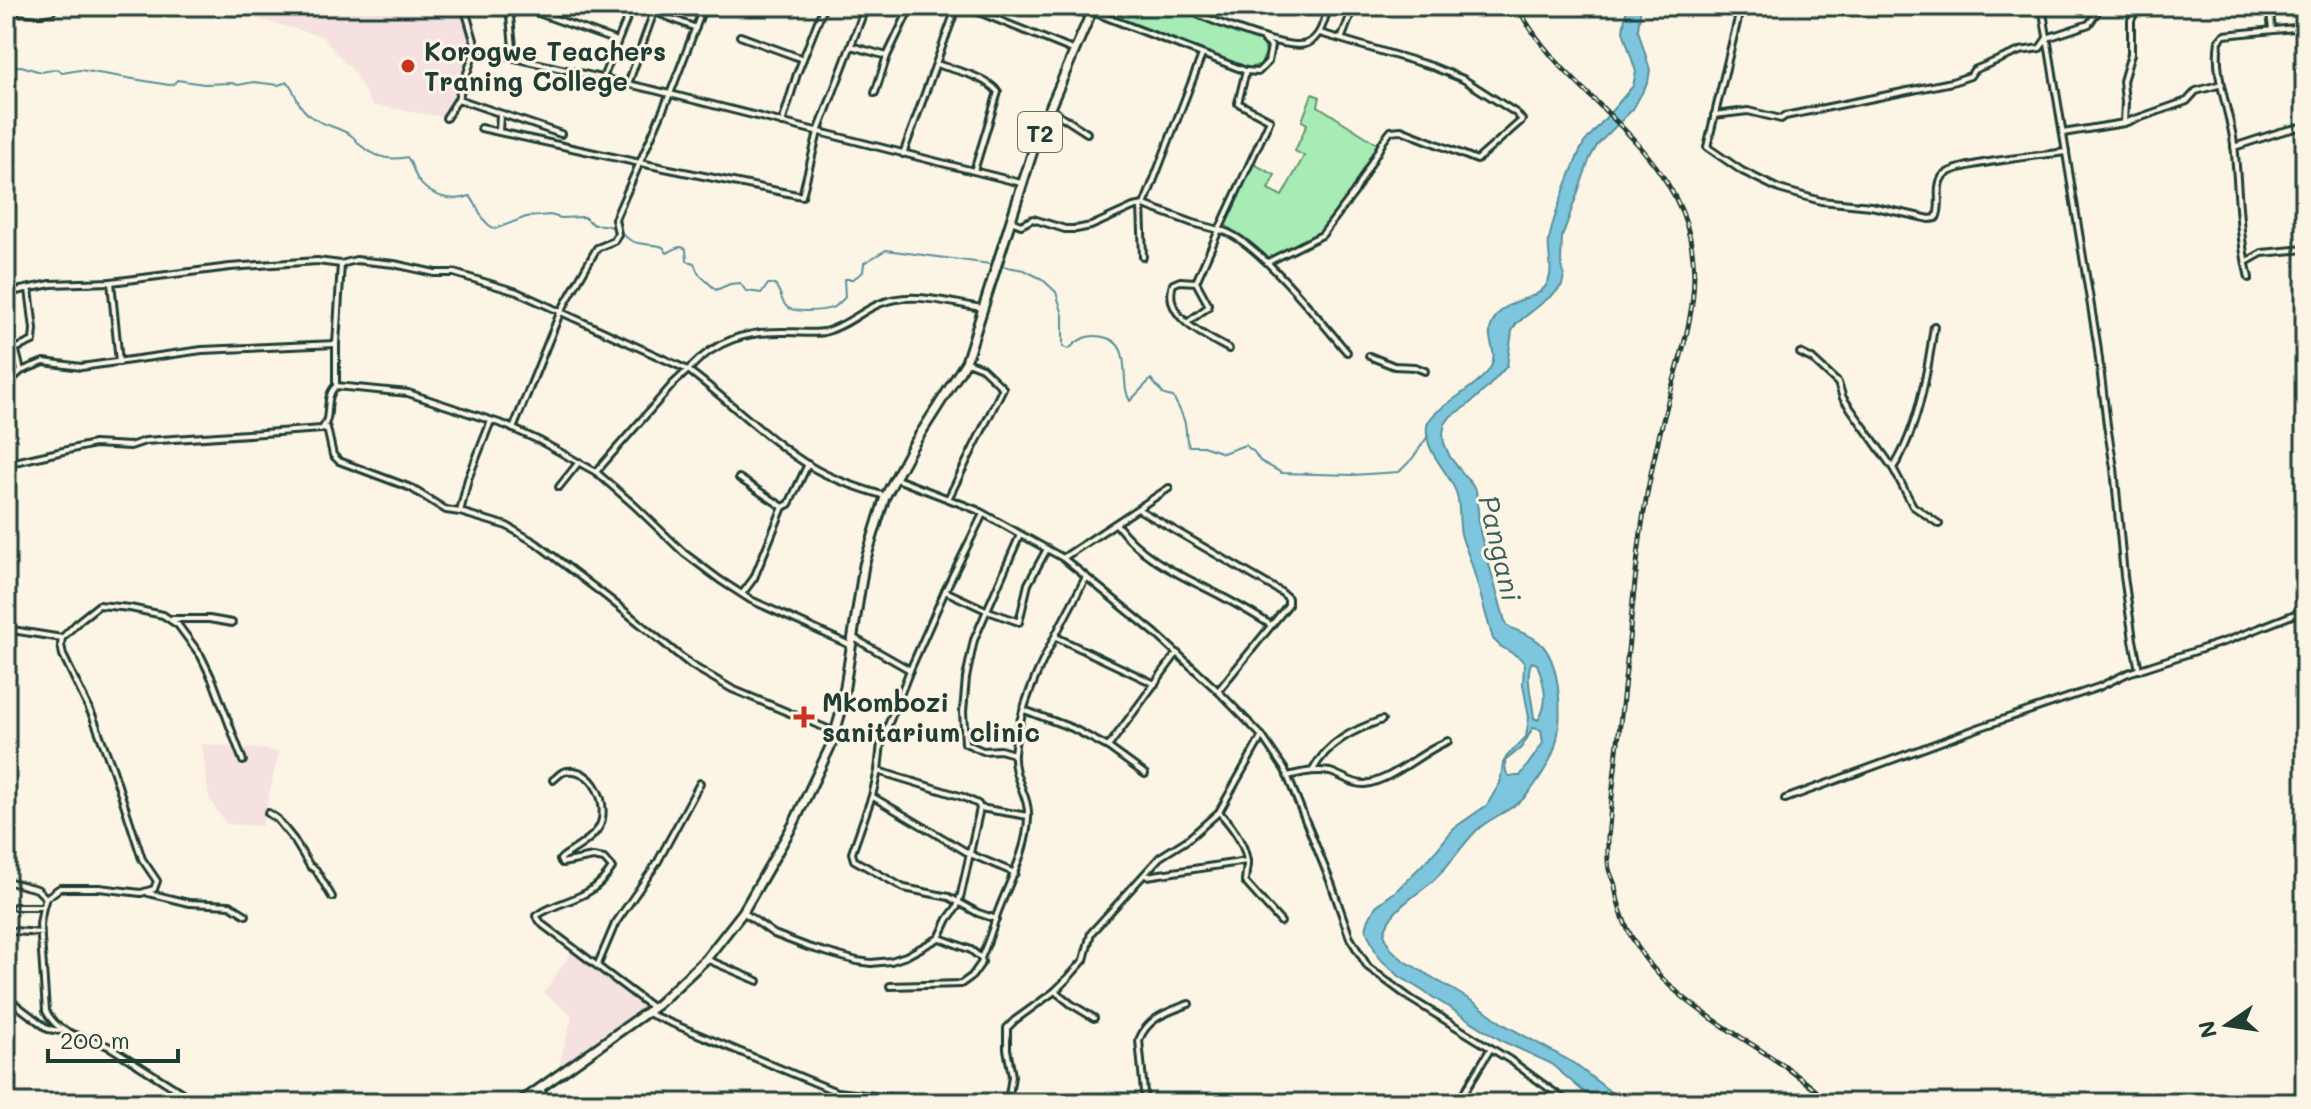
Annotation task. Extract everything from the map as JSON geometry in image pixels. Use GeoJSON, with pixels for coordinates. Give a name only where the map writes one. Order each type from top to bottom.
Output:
{"type":"FeatureCollection","features":[{"type":"Feature","properties":{"kind":"highway","name":"T2"},"geometry":{"type":"LineString","coordinates":[[519,1103],[650,1010],[706,959],[743,912],[793,825],[841,712],[864,565],[885,497],[966,362],[1037,138],[1093,9]]}},
{"type":"Feature","properties":{"kind":"street"},"geometry":{"type":"LineString","coordinates":[[6,10],[39,13],[52,11],[55,6]]}},
{"type":"Feature","properties":{"kind":"street"},"geometry":{"type":"LineString","coordinates":[[446,118],[458,99],[476,47],[464,6]]}},
{"type":"Feature","properties":{"kind":"street"},"geometry":{"type":"LineString","coordinates":[[509,6],[514,58]]}},
{"type":"Feature","properties":{"kind":"street"},"geometry":{"type":"LineString","coordinates":[[519,6],[617,41]]}},
{"type":"Feature","properties":{"kind":"street"},"geometry":{"type":"LineString","coordinates":[[603,78],[632,6]]}},
{"type":"Feature","properties":{"kind":"street"},"geometry":{"type":"LineString","coordinates":[[640,6],[655,8],[696,28]]}},
{"type":"Feature","properties":{"kind":"street"},"geometry":{"type":"LineString","coordinates":[[513,429],[560,313],[597,248],[614,241],[618,234],[615,219],[670,94],[704,6]]}},
{"type":"Feature","properties":{"kind":"street"},"geometry":{"type":"LineString","coordinates":[[782,123],[824,6]]}},
{"type":"Feature","properties":{"kind":"street"},"geometry":{"type":"LineString","coordinates":[[481,128],[802,196],[818,132],[866,6]]}},
{"type":"Feature","properties":{"kind":"street"},"geometry":{"type":"LineString","coordinates":[[875,93],[887,56],[911,6]]}},
{"type":"Feature","properties":{"kind":"street"},"geometry":{"type":"LineString","coordinates":[[903,154],[957,6]]}},
{"type":"Feature","properties":{"kind":"street"},"geometry":{"type":"LineString","coordinates":[[964,6],[1075,51]]}},
{"type":"Feature","properties":{"kind":"street"},"geometry":{"type":"LineString","coordinates":[[1177,6],[1263,39],[1295,45],[1307,45],[1320,33],[1329,6]]}},
{"type":"Feature","properties":{"kind":"street"},"geometry":{"type":"LineString","coordinates":[[1341,38],[1354,6]]}},
{"type":"Feature","properties":{"kind":"street"},"geometry":{"type":"LineString","coordinates":[[1454,6],[1471,12],[1482,6]]}},
{"type":"Feature","properties":{"kind":"street"},"geometry":{"type":"LineString","coordinates":[[1741,6],[1707,147],[1742,171],[1779,189],[1821,201],[1871,206],[1930,219],[1936,218],[1939,212],[1941,178],[1948,171],[1985,162],[2066,152]]}},
{"type":"Feature","properties":{"kind":"street"},"geometry":{"type":"LineString","coordinates":[[2042,6],[2097,343],[2130,624],[2139,670]]}},
{"type":"Feature","properties":{"kind":"street"},"geometry":{"type":"LineString","coordinates":[[1714,115],[1748,111],[1781,119],[1936,83],[1952,82],[2020,51],[2040,48],[2047,38],[2089,24],[2101,6]]}},
{"type":"Feature","properties":{"kind":"street"},"geometry":{"type":"LineString","coordinates":[[2124,123],[2123,81],[2131,54],[2131,20],[2138,6]]}},
{"type":"Feature","properties":{"kind":"street"},"geometry":{"type":"LineString","coordinates":[[2269,6],[2272,29]]}},
{"type":"Feature","properties":{"kind":"street"},"geometry":{"type":"LineString","coordinates":[[628,84],[655,8]]}},
{"type":"Feature","properties":{"kind":"street"},"geometry":{"type":"LineString","coordinates":[[1093,9],[1246,71],[1258,72],[1268,62],[1271,46],[1263,39]]}},
{"type":"Feature","properties":{"kind":"street"},"geometry":{"type":"LineString","coordinates":[[2249,278],[2242,251],[2234,147],[2222,84],[2219,41],[2224,35],[2305,27]]}},
{"type":"Feature","properties":{"kind":"street"},"geometry":{"type":"LineString","coordinates":[[1268,262],[1322,235],[1354,193],[1391,131],[1401,130],[1477,160],[1522,120],[1463,79],[1431,66],[1320,33]]}},
{"type":"Feature","properties":{"kind":"street"},"geometry":{"type":"LineString","coordinates":[[740,36],[803,59]]}},
{"type":"Feature","properties":{"kind":"street"},"geometry":{"type":"LineString","coordinates":[[851,46],[887,56]]}},
{"type":"Feature","properties":{"kind":"street"},"geometry":{"type":"LineString","coordinates":[[476,47],[1023,183]]}},
{"type":"Feature","properties":{"kind":"street"},"geometry":{"type":"LineString","coordinates":[[1143,257],[1143,205],[1202,55]]}},
{"type":"Feature","properties":{"kind":"street"},"geometry":{"type":"LineString","coordinates":[[936,64],[979,79],[998,92],[974,171]]}},
{"type":"Feature","properties":{"kind":"street"},"geometry":{"type":"LineString","coordinates":[[1196,282],[1270,120],[1238,103],[1246,71]]}},
{"type":"Feature","properties":{"kind":"street"},"geometry":{"type":"LineString","coordinates":[[2063,133],[2124,123],[2187,101],[2196,91],[2222,84]]}},
{"type":"Feature","properties":{"kind":"street"},"geometry":{"type":"LineString","coordinates":[[458,99],[561,134]]}},
{"type":"Feature","properties":{"kind":"street"},"geometry":{"type":"LineString","coordinates":[[1050,109],[1087,133]]}},
{"type":"Feature","properties":{"kind":"street"},"geometry":{"type":"LineString","coordinates":[[499,131],[500,115]]}},
{"type":"Feature","properties":{"kind":"street"},"geometry":{"type":"LineString","coordinates":[[2234,147],[2305,126]]}},
{"type":"Feature","properties":{"kind":"street"},"geometry":{"type":"LineString","coordinates":[[1011,221],[1021,225],[1033,219],[1065,229],[1076,229],[1143,205],[1193,223],[1229,231],[1268,262],[1347,352]]}},
{"type":"Feature","properties":{"kind":"street"},"geometry":{"type":"LineString","coordinates":[[2245,263],[2262,253],[2305,249]]}},
{"type":"Feature","properties":{"kind":"street"},"geometry":{"type":"LineString","coordinates":[[6,293],[51,284],[111,282],[317,261],[341,264],[356,260],[435,273],[454,273],[517,292],[672,361],[688,370],[773,440],[808,464],[885,497]]}},
{"type":"Feature","properties":{"kind":"street"},"geometry":{"type":"LineString","coordinates":[[322,429],[327,421],[329,396],[336,386],[341,264]]}},
{"type":"Feature","properties":{"kind":"street"},"geometry":{"type":"LineString","coordinates":[[111,282],[119,362]]}},
{"type":"Feature","properties":{"kind":"street"},"geometry":{"type":"LineString","coordinates":[[1196,282],[1173,284],[1170,292],[1174,311],[1199,332],[1229,349]]}},
{"type":"Feature","properties":{"kind":"street"},"geometry":{"type":"LineString","coordinates":[[1188,322],[1208,307],[1207,298],[1196,282]]}},
{"type":"Feature","properties":{"kind":"street"},"geometry":{"type":"LineString","coordinates":[[6,353],[33,341],[29,289]]}},
{"type":"Feature","properties":{"kind":"street"},"geometry":{"type":"LineString","coordinates":[[596,472],[673,384],[698,359],[722,343],[759,332],[823,332],[849,322],[882,302],[904,297],[984,309]]}},
{"type":"Feature","properties":{"kind":"street"},"geometry":{"type":"LineString","coordinates":[[1893,468],[1905,450],[1928,366],[1934,326]]}},
{"type":"Feature","properties":{"kind":"street"},"geometry":{"type":"LineString","coordinates":[[6,385],[21,371],[44,362],[81,367],[202,350],[336,344]]}},
{"type":"Feature","properties":{"kind":"street"},"geometry":{"type":"LineString","coordinates":[[16,351],[21,371]]}},
{"type":"Feature","properties":{"kind":"street"},"geometry":{"type":"LineString","coordinates":[[1800,353],[1812,359],[1838,383],[1843,398],[1893,468],[1913,506],[1939,524]]}},
{"type":"Feature","properties":{"kind":"street"},"geometry":{"type":"LineString","coordinates":[[1369,356],[1394,366],[1425,371]]}},
{"type":"Feature","properties":{"kind":"street"},"geometry":{"type":"LineString","coordinates":[[948,499],[1003,388],[982,368],[966,362]]}},
{"type":"Feature","properties":{"kind":"street"},"geometry":{"type":"LineString","coordinates":[[336,386],[408,393],[513,429],[596,472],[684,553],[742,594],[910,670]]}},
{"type":"Feature","properties":{"kind":"street"},"geometry":{"type":"LineString","coordinates":[[460,512],[468,479],[491,421]]}},
{"type":"Feature","properties":{"kind":"street"},"geometry":{"type":"LineString","coordinates":[[6,464],[94,444],[130,446],[145,441],[327,428],[333,455],[339,461],[411,488],[446,510],[507,526],[536,543],[691,665],[732,689],[835,732]]}},
{"type":"Feature","properties":{"kind":"street"},"geometry":{"type":"LineString","coordinates":[[559,487],[579,462]]}},
{"type":"Feature","properties":{"kind":"street"},"geometry":{"type":"LineString","coordinates":[[742,594],[754,578],[783,507],[789,504],[808,464]]}},
{"type":"Feature","properties":{"kind":"street"},"geometry":{"type":"LineString","coordinates":[[739,478],[783,507]]}},
{"type":"Feature","properties":{"kind":"street"},"geometry":{"type":"LineString","coordinates":[[894,478],[983,514],[1063,558],[1177,653],[1262,736],[1287,776],[1350,938],[1368,967],[1411,999],[1491,1048],[1569,1103]]}},
{"type":"Feature","properties":{"kind":"street"},"geometry":{"type":"LineString","coordinates":[[1063,558],[1169,488]]}},
{"type":"Feature","properties":{"kind":"street"},"geometry":{"type":"LineString","coordinates":[[1138,509],[1288,598],[1288,605],[1218,691]]}},
{"type":"Feature","properties":{"kind":"street"},"geometry":{"type":"LineString","coordinates":[[983,514],[945,591],[881,743],[872,796],[852,853],[854,860],[904,888],[949,897],[996,919]]}},
{"type":"Feature","properties":{"kind":"street"},"geometry":{"type":"LineString","coordinates":[[1117,525],[1130,543],[1176,574],[1271,625]]}},
{"type":"Feature","properties":{"kind":"street"},"geometry":{"type":"LineString","coordinates":[[1014,754],[1000,750],[983,751],[965,743],[963,712],[974,640],[1020,534]]}},
{"type":"Feature","properties":{"kind":"street"},"geometry":{"type":"LineString","coordinates":[[945,591],[1019,622],[1028,584],[1047,549]]}},
{"type":"Feature","properties":{"kind":"street"},"geometry":{"type":"LineString","coordinates":[[890,986],[954,986],[972,976],[982,962],[1015,873],[1029,816],[1016,778],[1014,754],[1024,710],[1033,681],[1086,577]]}},
{"type":"Feature","properties":{"kind":"street"},"geometry":{"type":"LineString","coordinates":[[146,893],[154,889],[157,881],[142,859],[103,744],[63,655],[62,638],[99,605],[163,615],[178,625],[201,656],[213,681],[243,761]]}},
{"type":"Feature","properties":{"kind":"street"},"geometry":{"type":"LineString","coordinates":[[1785,799],[2305,610]]}},
{"type":"Feature","properties":{"kind":"street"},"geometry":{"type":"LineString","coordinates":[[170,620],[209,619],[232,623]]}},
{"type":"Feature","properties":{"kind":"street"},"geometry":{"type":"LineString","coordinates":[[6,629],[62,638]]}},
{"type":"Feature","properties":{"kind":"street"},"geometry":{"type":"LineString","coordinates":[[1055,636],[1155,684]]}},
{"type":"Feature","properties":{"kind":"street"},"geometry":{"type":"LineString","coordinates":[[1108,747],[1177,653]]}},
{"type":"Feature","properties":{"kind":"street"},"geometry":{"type":"LineString","coordinates":[[1024,710],[1072,728],[1108,747],[1145,774]]}},
{"type":"Feature","properties":{"kind":"street"},"geometry":{"type":"LineString","coordinates":[[1313,770],[1321,755],[1335,742],[1359,728],[1382,720]]}},
{"type":"Feature","properties":{"kind":"street"},"geometry":{"type":"LineString","coordinates":[[1008,1102],[1012,1076],[1007,1028],[1055,991],[1084,960],[1091,933],[1160,857],[1187,840],[1219,812],[1262,736]]}},
{"type":"Feature","properties":{"kind":"street"},"geometry":{"type":"LineString","coordinates":[[1287,776],[1313,770],[1331,773],[1362,785],[1381,779],[1448,741]]}},
{"type":"Feature","properties":{"kind":"street"},"geometry":{"type":"LineString","coordinates":[[878,771],[963,797],[980,808],[1029,816]]}},
{"type":"Feature","properties":{"kind":"street"},"geometry":{"type":"LineString","coordinates":[[553,780],[563,772],[580,773],[592,782],[603,808],[596,832],[563,857],[560,860],[562,863],[593,857],[604,859],[612,868],[585,895],[536,916],[543,925],[598,964],[650,1010],[837,1092],[940,1103]]}},
{"type":"Feature","properties":{"kind":"street"},"geometry":{"type":"LineString","coordinates":[[598,964],[615,924],[657,863],[700,783]]}},
{"type":"Feature","properties":{"kind":"street"},"geometry":{"type":"LineString","coordinates":[[872,796],[970,854],[1015,873]]}},
{"type":"Feature","properties":{"kind":"street"},"geometry":{"type":"LineString","coordinates":[[743,912],[774,934],[808,947],[871,963],[906,956],[939,938],[959,902],[980,808]]}},
{"type":"Feature","properties":{"kind":"street"},"geometry":{"type":"LineString","coordinates":[[1219,812],[1231,825],[1247,861],[1245,882],[1281,922]]}},
{"type":"Feature","properties":{"kind":"street"},"geometry":{"type":"LineString","coordinates":[[268,813],[294,840],[332,897]]}},
{"type":"Feature","properties":{"kind":"street"},"geometry":{"type":"LineString","coordinates":[[1144,876],[1247,861]]}},
{"type":"Feature","properties":{"kind":"street"},"geometry":{"type":"LineString","coordinates":[[6,881],[37,889],[46,898]]}},
{"type":"Feature","properties":{"kind":"street"},"geometry":{"type":"LineString","coordinates":[[67,1033],[52,1023],[46,1011],[41,933],[46,898],[60,888],[99,888],[146,893],[189,903],[230,905],[246,915]]}},
{"type":"Feature","properties":{"kind":"street"},"geometry":{"type":"LineString","coordinates":[[15,907],[43,907]]}},
{"type":"Feature","properties":{"kind":"street"},"geometry":{"type":"LineString","coordinates":[[14,931],[41,933]]}},
{"type":"Feature","properties":{"kind":"street"},"geometry":{"type":"LineString","coordinates":[[939,938],[971,950],[981,958]]}},
{"type":"Feature","properties":{"kind":"street"},"geometry":{"type":"LineString","coordinates":[[706,959],[758,981]]}},
{"type":"Feature","properties":{"kind":"street"},"geometry":{"type":"LineString","coordinates":[[1055,991],[1094,1018]]}},
{"type":"Feature","properties":{"kind":"street"},"geometry":{"type":"LineString","coordinates":[[7,999],[48,1029],[96,1040],[110,1047],[198,1103]]}},
{"type":"Feature","properties":{"kind":"street"},"geometry":{"type":"LineString","coordinates":[[1144,1103],[1139,1040],[1142,1031],[1156,1017],[1189,1004]]}},
{"type":"Feature","properties":{"kind":"street"},"geometry":{"type":"LineString","coordinates":[[1458,1103],[1491,1048]]}},
{"type":"Feature","properties":{"kind":"street"},"geometry":{"type":"LineString","coordinates":[[540,1088],[545,1101],[555,1103]]}},
{"type":"Feature","properties":{"kind":"street"},"geometry":{"type":"LineString","coordinates":[[834,1103],[837,1092]]}},
{"type":"Feature","properties":{"kind":"street"},"geometry":{"type":"LineString","coordinates":[[966,1103],[1080,1103]]}},
{"type":"Feature","properties":{"kind":"shaded area","name":"Korogwe Teachers Traning College"},"geometry":{"type":"Polygon","coordinates":[[[240,6],[462,6],[474,47],[456,98],[444,117],[372,105],[353,71],[321,36],[239,14],[240,6]]]}},
{"type":"Feature","properties":{"kind":"shaded area"},"geometry":{"type":"Polygon","coordinates":[[[202,744],[279,751],[262,826],[226,824],[209,798],[202,744]]]}},
{"type":"Feature","properties":{"kind":"shaded area"},"geometry":{"type":"Polygon","coordinates":[[[573,949],[650,1007],[557,1073],[572,1016],[544,993],[573,949]]]}},
{"type":"Feature","properties":{"kind":"green space"},"geometry":{"type":"Polygon","coordinates":[[[1099,6],[1171,6],[1262,40],[1266,52],[1261,64],[1247,69],[1097,12],[1099,6]]]}},
{"type":"Feature","properties":{"kind":"green space"},"geometry":{"type":"Polygon","coordinates":[[[1312,94],[1320,97],[1318,106],[1379,145],[1352,192],[1321,233],[1268,259],[1223,223],[1252,163],[1275,175],[1268,189],[1282,196],[1304,156],[1295,151],[1307,124],[1302,121],[1312,94]]]}},
{"type":"Feature","properties":{"kind":"water"},"geometry":{"type":"Polygon","coordinates":[[[1627,6],[1641,6],[1638,30],[1650,70],[1648,82],[1633,109],[1598,144],[1590,158],[1562,237],[1562,285],[1516,324],[1512,331],[1507,366],[1468,405],[1451,416],[1443,433],[1450,457],[1476,490],[1480,532],[1506,625],[1539,642],[1554,667],[1559,695],[1558,736],[1546,767],[1527,794],[1518,804],[1477,830],[1433,881],[1397,910],[1384,934],[1390,948],[1403,960],[1477,1004],[1503,1024],[1572,1062],[1625,1103],[1597,1103],[1550,1063],[1504,1042],[1399,976],[1378,957],[1366,930],[1376,906],[1396,891],[1435,852],[1454,828],[1487,805],[1500,783],[1503,763],[1507,756],[1526,737],[1529,717],[1523,685],[1524,663],[1493,639],[1461,534],[1456,492],[1432,452],[1427,426],[1436,413],[1489,370],[1493,357],[1490,330],[1498,314],[1513,303],[1537,294],[1548,282],[1552,229],[1579,153],[1633,86],[1636,72],[1623,31],[1627,6]],[[1532,662],[1530,688],[1534,718],[1538,720],[1544,707],[1545,692],[1537,664],[1532,662]],[[1533,728],[1522,747],[1505,761],[1509,776],[1520,776],[1543,743],[1541,730],[1533,728]]]}},
{"type":"Feature","properties":{"kind":"waterway"},"geometry":{"type":"LineString","coordinates":[[6,67],[21,66],[41,72],[58,69],[62,73],[80,70],[169,85],[177,80],[238,85],[288,82],[301,106],[314,119],[346,132],[377,155],[407,157],[423,186],[449,198],[470,196],[483,219],[495,229],[526,217],[584,217],[594,225],[614,228],[634,242],[663,247],[667,253],[679,247],[686,249],[687,261],[694,263],[698,273],[716,290],[740,283],[746,291],[762,293],[768,284],[774,284],[784,304],[795,310],[836,306],[845,297],[844,279],[853,279],[863,272],[864,263],[886,250],[1024,270],[1042,279],[1056,292],[1063,315],[1063,347],[1069,349],[1093,336],[1113,341],[1119,347],[1130,401],[1151,379],[1164,395],[1173,397],[1183,417],[1189,446],[1203,446],[1223,453],[1245,445],[1260,461],[1282,473],[1352,475],[1399,472],[1428,436]]}},
{"type":"Feature","properties":{"kind":"railway"},"geometry":{"type":"LineString","coordinates":[[1517,6],[1556,61],[1626,131],[1667,182],[1682,212],[1690,236],[1693,260],[1692,307],[1657,447],[1640,543],[1608,838],[1610,871],[1626,926],[1645,959],[1671,987],[1800,1078],[1829,1103]]}},
{"type":"Feature","properties":{"kind":"place","name":"Korogwe Teachers Traning College"},"geometry":{"type":"Point","coordinates":[408,66]}},
{"type":"Feature","properties":{"kind":"place","name":"Mkombozi sanitarium clinic"},"geometry":{"type":"Point","coordinates":[804,717]}},
{"type":"Feature","properties":{"kind":"water label","name":"Pangani"},"geometry":{"type":"Point","coordinates":[1501,548]}}]}
